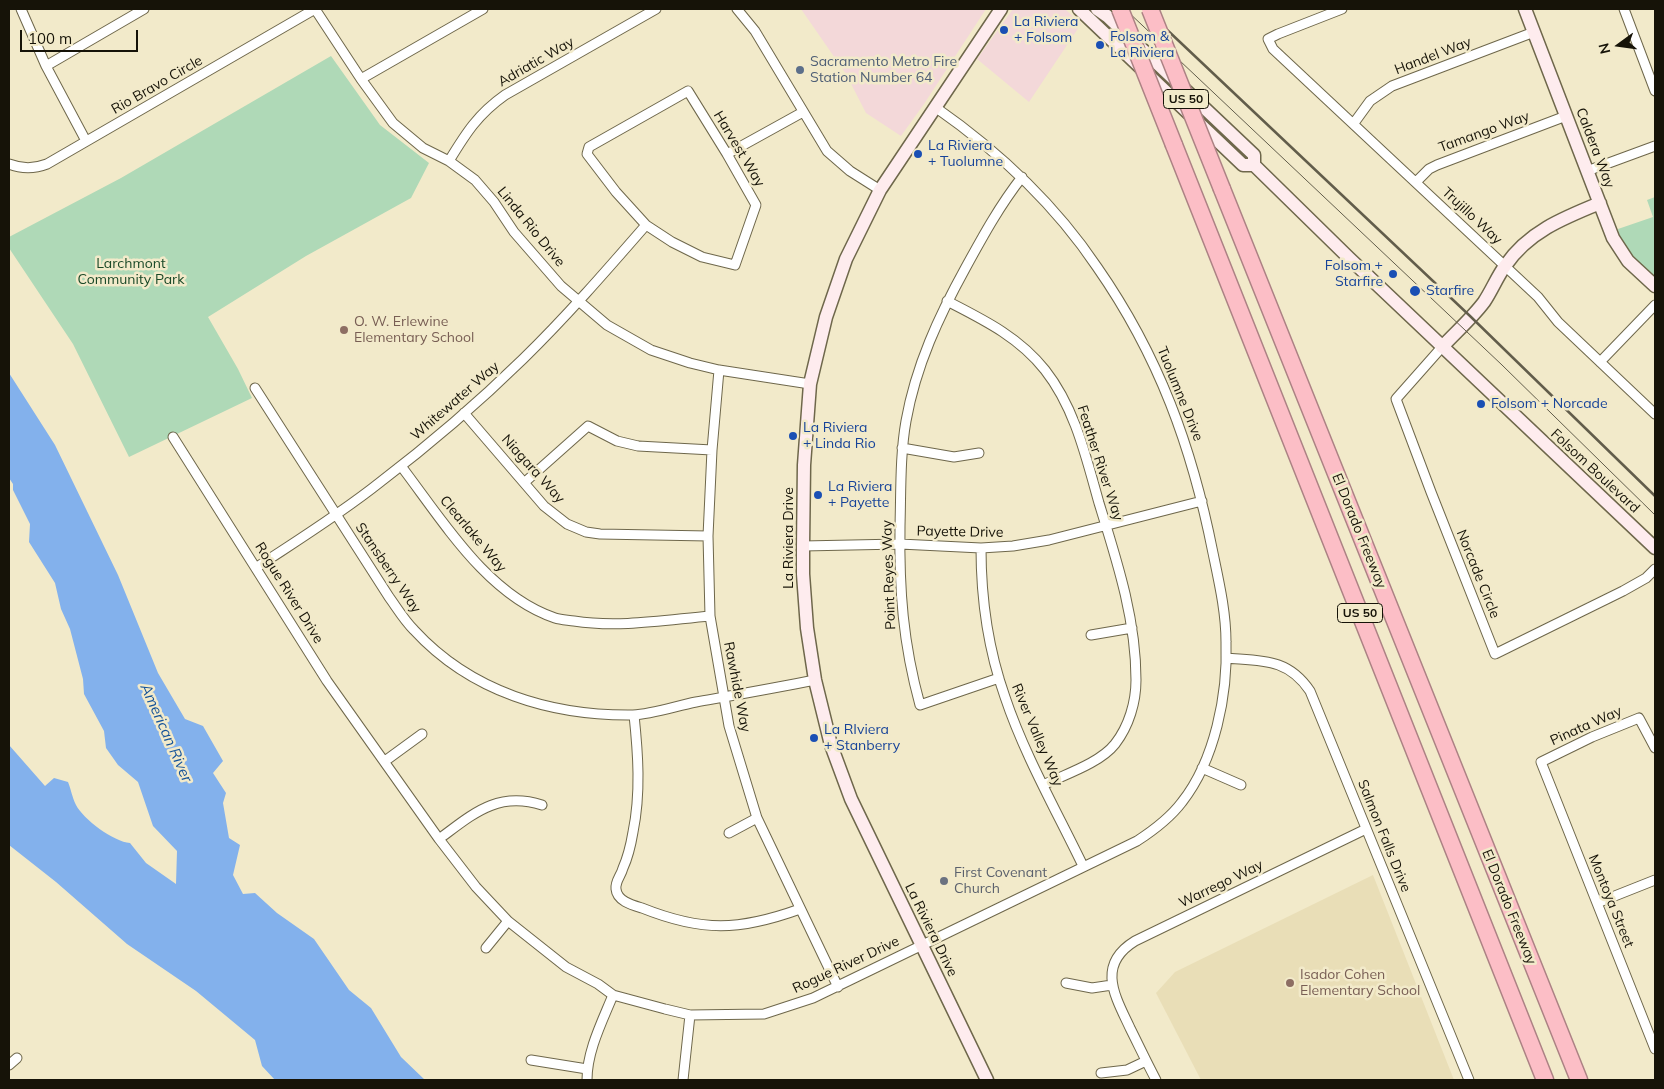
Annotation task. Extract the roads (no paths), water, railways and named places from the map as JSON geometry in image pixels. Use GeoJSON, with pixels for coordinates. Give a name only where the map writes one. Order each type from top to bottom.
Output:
{"type":"FeatureCollection","features":[{"type":"Feature","properties":{"kind":"highway","name":"US 50"},"geometry":{"type":"LineString","coordinates":[[1120,9],[1545,1080]]}},
{"type":"Feature","properties":{"kind":"highway","name":"El Dorado Freeway"},"geometry":{"type":"LineString","coordinates":[[1150,9],[1579,1080]]}},
{"type":"Feature","properties":{"kind":"street"},"geometry":{"type":"LineString","coordinates":[[21,9],[46,66],[86,141]]}},
{"type":"Feature","properties":{"kind":"street"},"geometry":{"type":"LineString","coordinates":[[46,66],[144,9]]}},
{"type":"Feature","properties":{"kind":"street","name":"Linda Rio Drive"},"geometry":{"type":"LineString","coordinates":[[315,9],[361,79],[393,123],[423,148],[449,161],[475,180],[494,202],[514,232],[561,286],[607,325],[651,350],[720,370],[810,384]]}},
{"type":"Feature","properties":{"kind":"street","name":"Rio Bravo Circle"},"geometry":{"type":"LineString","coordinates":[[9,164],[35,168],[47,164],[315,9]]}},
{"type":"Feature","properties":{"kind":"street"},"geometry":{"type":"LineString","coordinates":[[361,79],[483,9]]}},
{"type":"Feature","properties":{"kind":"street","name":"Adriatic Way"},"geometry":{"type":"LineString","coordinates":[[449,161],[474,122],[490,105],[656,9]]}},
{"type":"Feature","properties":{"kind":"street"},"geometry":{"type":"LineString","coordinates":[[737,9],[755,31],[827,151],[850,171],[880,190]]}},
{"type":"Feature","properties":{"kind":"street","name":"La Riviera Drive"},"geometry":{"type":"LineString","coordinates":[[987,1080],[851,799],[831,745],[815,680],[807,628],[803,574],[804,465],[810,384],[826,318],[846,259],[880,190],[1001,9]]}},
{"type":"Feature","properties":{"kind":"street","name":"Folsom Boulevard"},"geometry":{"type":"LineString","coordinates":[[1079,9],[1243,165],[1254,165],[1442,347],[1655,548]]}},
{"type":"Feature","properties":{"kind":"street","name":"Folsom Boulevard"},"geometry":{"type":"LineString","coordinates":[[1097,9],[1107,16],[1254,155],[1254,165]]}},
{"type":"Feature","properties":{"kind":"street","name":"Caldera Way"},"geometry":{"type":"LineString","coordinates":[[1525,9],[1613,238],[1622,253],[1655,286]]}},
{"type":"Feature","properties":{"kind":"street"},"geometry":{"type":"LineString","coordinates":[[1624,9],[1655,91]]}},
{"type":"Feature","properties":{"kind":"street","name":"Trujillo Way"},"geometry":{"type":"LineString","coordinates":[[1336,10],[1268,39],[1273,49],[1538,297],[1558,322],[1655,414]]}},
{"type":"Feature","properties":{"kind":"street","name":"Handel Way"},"geometry":{"type":"LineString","coordinates":[[1354,123],[1364,108],[1384,90],[1534,32]]}},
{"type":"Feature","properties":{"kind":"street","name":"Harvest Way"},"geometry":{"type":"LineString","coordinates":[[688,91],[727,154],[756,205],[735,265],[702,257],[672,242],[646,225],[599,172],[587,154],[589,147],[688,91]]}},
{"type":"Feature","properties":{"kind":"street","name":"Tuolumne Drive"},"geometry":{"type":"LineString","coordinates":[[922,945],[1137,841],[1162,824],[1183,801],[1202,768],[1220,713],[1224,693],[1226,658],[1225,622],[1222,602],[1202,500],[1175,412],[1154,363],[1129,316],[1097,266],[1052,208],[1022,177],[980,140],[935,107]]}},
{"type":"Feature","properties":{"kind":"street"},"geometry":{"type":"LineString","coordinates":[[727,154],[803,112]]}},
{"type":"Feature","properties":{"kind":"street","name":"Tamango Way"},"geometry":{"type":"LineString","coordinates":[[1416,182],[1429,169],[1437,165],[1566,116]]}},
{"type":"Feature","properties":{"kind":"street"},"geometry":{"type":"LineString","coordinates":[[1587,171],[1655,146]]}},
{"type":"Feature","properties":{"kind":"street","name":"Point Reyes Way"},"geometry":{"type":"LineString","coordinates":[[998,678],[920,705],[902,619],[900,544],[902,448],[909,404],[918,368],[936,324],[987,228],[1022,177]]}},
{"type":"Feature","properties":{"kind":"street"},"geometry":{"type":"LineString","coordinates":[[1442,347],[1484,302],[1505,266],[1517,251],[1540,231],[1558,220],[1600,204]]}},
{"type":"Feature","properties":{"kind":"street","name":"Whitewater Way"},"geometry":{"type":"LineString","coordinates":[[257,567],[337,514],[401,466],[464,413],[522,360],[579,302],[646,225]]}},
{"type":"Feature","properties":{"kind":"street","name":"Feather River Way"},"geometry":{"type":"LineString","coordinates":[[947,301],[1008,334],[1022,345],[1046,372],[1061,395],[1074,422],[1106,526],[1123,585],[1132,628],[1136,692],[1121,736],[1115,745],[1098,759],[1043,784]]}},
{"type":"Feature","properties":{"kind":"street"},"geometry":{"type":"LineString","coordinates":[[1600,362],[1655,305]]}},
{"type":"Feature","properties":{"kind":"street","name":"Norcade Circle"},"geometry":{"type":"LineString","coordinates":[[1442,347],[1396,399],[1430,492],[1495,654],[1623,591],[1646,578],[1655,569]]}},
{"type":"Feature","properties":{"kind":"street","name":"Rawhide Way"},"geometry":{"type":"LineString","coordinates":[[720,370],[712,450],[708,536],[710,616],[729,726],[757,818],[838,987]]}},
{"type":"Feature","properties":{"kind":"street","name":"Stansberry Way"},"geometry":{"type":"LineString","coordinates":[[255,388],[337,514],[388,597],[413,630],[434,650],[484,683],[520,700],[574,712],[634,715],[815,680]]}},
{"type":"Feature","properties":{"kind":"street","name":"Niagara Way"},"geometry":{"type":"LineString","coordinates":[[464,413],[544,506],[567,524],[586,532],[708,536]]}},
{"type":"Feature","properties":{"kind":"street"},"geometry":{"type":"LineString","coordinates":[[525,482],[588,426],[617,441],[638,446],[712,450]]}},
{"type":"Feature","properties":{"kind":"street","name":"Rogue River Drive"},"geometry":{"type":"LineString","coordinates":[[173,437],[328,681],[439,839],[476,887],[508,921],[566,967],[598,984],[613,995],[690,1015],[764,1014],[814,998],[922,945]]}},
{"type":"Feature","properties":{"kind":"street"},"geometry":{"type":"LineString","coordinates":[[902,448],[954,457],[979,453]]}},
{"type":"Feature","properties":{"kind":"street","name":"Clearlake Way"},"geometry":{"type":"LineString","coordinates":[[401,466],[470,556],[492,580],[518,600],[556,618],[590,623],[616,624],[710,616]]}},
{"type":"Feature","properties":{"kind":"street","name":"Payette Drive"},"geometry":{"type":"LineString","coordinates":[[803,546],[900,544],[981,548],[1031,544],[1202,500]]}},
{"type":"Feature","properties":{"kind":"street","name":"River Valley Way"},"geometry":{"type":"LineString","coordinates":[[981,548],[983,595],[998,678],[1016,726],[1083,866]]}},
{"type":"Feature","properties":{"kind":"street"},"geometry":{"type":"LineString","coordinates":[[1090,634],[1132,628]]}},
{"type":"Feature","properties":{"kind":"street","name":"Salmon Falls Drive"},"geometry":{"type":"LineString","coordinates":[[1226,658],[1273,662],[1290,670],[1303,681],[1312,696],[1469,1080]]}},
{"type":"Feature","properties":{"kind":"street"},"geometry":{"type":"LineString","coordinates":[[634,715],[639,762],[637,805],[629,850],[623,869],[616,882],[616,891],[623,901],[680,922],[712,926],[746,924],[769,920],[800,908]]}},
{"type":"Feature","properties":{"kind":"street","name":"Pinata Way"},"geometry":{"type":"LineString","coordinates":[[1541,762],[1592,736],[1639,718],[1655,748]]}},
{"type":"Feature","properties":{"kind":"street"},"geometry":{"type":"LineString","coordinates":[[385,761],[422,734]]}},
{"type":"Feature","properties":{"kind":"street","name":"Montoya Street"},"geometry":{"type":"LineString","coordinates":[[1541,762],[1655,1049]]}},
{"type":"Feature","properties":{"kind":"street"},"geometry":{"type":"LineString","coordinates":[[1202,768],[1241,785]]}},
{"type":"Feature","properties":{"kind":"street"},"geometry":{"type":"LineString","coordinates":[[439,839],[481,809],[496,803],[528,800],[542,805]]}},
{"type":"Feature","properties":{"kind":"street"},"geometry":{"type":"LineString","coordinates":[[729,833],[757,818]]}},
{"type":"Feature","properties":{"kind":"street","name":"Warrego Way"},"geometry":{"type":"LineString","coordinates":[[1156,1080],[1116,999],[1112,985],[1115,962],[1121,952],[1130,944],[1366,829]]}},
{"type":"Feature","properties":{"kind":"street"},"geometry":{"type":"LineString","coordinates":[[1597,903],[1655,880]]}},
{"type":"Feature","properties":{"kind":"street"},"geometry":{"type":"LineString","coordinates":[[486,948],[508,921]]}},
{"type":"Feature","properties":{"kind":"street"},"geometry":{"type":"LineString","coordinates":[[1066,983],[1092,988],[1112,985]]}},
{"type":"Feature","properties":{"kind":"street"},"geometry":{"type":"LineString","coordinates":[[587,1080],[587,1069],[594,1043],[613,995]]}},
{"type":"Feature","properties":{"kind":"street"},"geometry":{"type":"LineString","coordinates":[[683,1080],[690,1015]]}},
{"type":"Feature","properties":{"kind":"street"},"geometry":{"type":"LineString","coordinates":[[9,1065],[17,1058]]}},
{"type":"Feature","properties":{"kind":"street"},"geometry":{"type":"LineString","coordinates":[[531,1060],[587,1069]]}},
{"type":"Feature","properties":{"kind":"street"},"geometry":{"type":"LineString","coordinates":[[1101,1074],[1128,1070],[1146,1061]]}},
{"type":"Feature","properties":{"kind":"water","name":"American River"},"geometry":{"type":"Polygon","coordinates":[[[9,373],[55,445],[118,575],[158,673],[185,719],[203,726],[223,761],[213,773],[226,793],[223,803],[229,838],[240,845],[233,875],[243,894],[255,893],[277,913],[314,939],[349,990],[371,1008],[401,1057],[425,1080],[275,1080],[262,1066],[255,1040],[196,991],[127,944],[56,882],[9,845],[9,745],[45,786],[54,778],[68,782],[73,799],[85,817],[116,839],[130,843],[146,863],[176,884],[177,851],[153,826],[138,782],[118,765],[106,748],[104,731],[84,694],[83,679],[70,629],[61,609],[55,583],[29,542],[30,524],[9,478],[9,373]]]}},
{"type":"Feature","properties":{"kind":"tram line"},"geometry":{"type":"LineString","coordinates":[[1125,9],[1502,365],[1655,515]]}},
{"type":"Feature","properties":{"kind":"railway"},"geometry":{"type":"LineString","coordinates":[[1145,9],[1470,316],[1655,496]]}},
{"type":"Feature","properties":{"kind":"place","name":"La Riviera + Folsom"},"geometry":{"type":"Point","coordinates":[1004,30]}},
{"type":"Feature","properties":{"kind":"place","name":"Folsom & La Riviera"},"geometry":{"type":"Point","coordinates":[1100,45]}},
{"type":"Feature","properties":{"kind":"place","name":"Sacramento Metro Fire Station Number 64"},"geometry":{"type":"Point","coordinates":[800,70]}},
{"type":"Feature","properties":{"kind":"place","name":"La Riviera + Tuolumne"},"geometry":{"type":"Point","coordinates":[918,154]}},
{"type":"Feature","properties":{"kind":"place","name":"Folsom + Starfire"},"geometry":{"type":"Point","coordinates":[1393,274]}},
{"type":"Feature","properties":{"kind":"place","name":"Starfire"},"geometry":{"type":"Point","coordinates":[1415,291]}},
{"type":"Feature","properties":{"kind":"place","name":"O. W. Erlewine Elementary School"},"geometry":{"type":"Point","coordinates":[344,330]}},
{"type":"Feature","properties":{"kind":"place","name":"Folsom + Norcade"},"geometry":{"type":"Point","coordinates":[1481,404]}},
{"type":"Feature","properties":{"kind":"place","name":"La Riviera + Linda Rio"},"geometry":{"type":"Point","coordinates":[793,436]}},
{"type":"Feature","properties":{"kind":"place","name":"La Riviera + Payette"},"geometry":{"type":"Point","coordinates":[818,495]}},
{"type":"Feature","properties":{"kind":"place","name":"La RIviera + Stanberry"},"geometry":{"type":"Point","coordinates":[814,738]}},
{"type":"Feature","properties":{"kind":"place","name":"First Covenant Church"},"geometry":{"type":"Point","coordinates":[944,881]}},
{"type":"Feature","properties":{"kind":"place","name":"Isador Cohen Elementary School"},"geometry":{"type":"Point","coordinates":[1290,983]}},
{"type":"Feature","properties":{"kind":"park label","name":"Larchmont Community Park"},"geometry":{"type":"Point","coordinates":[131,272]}}]}
